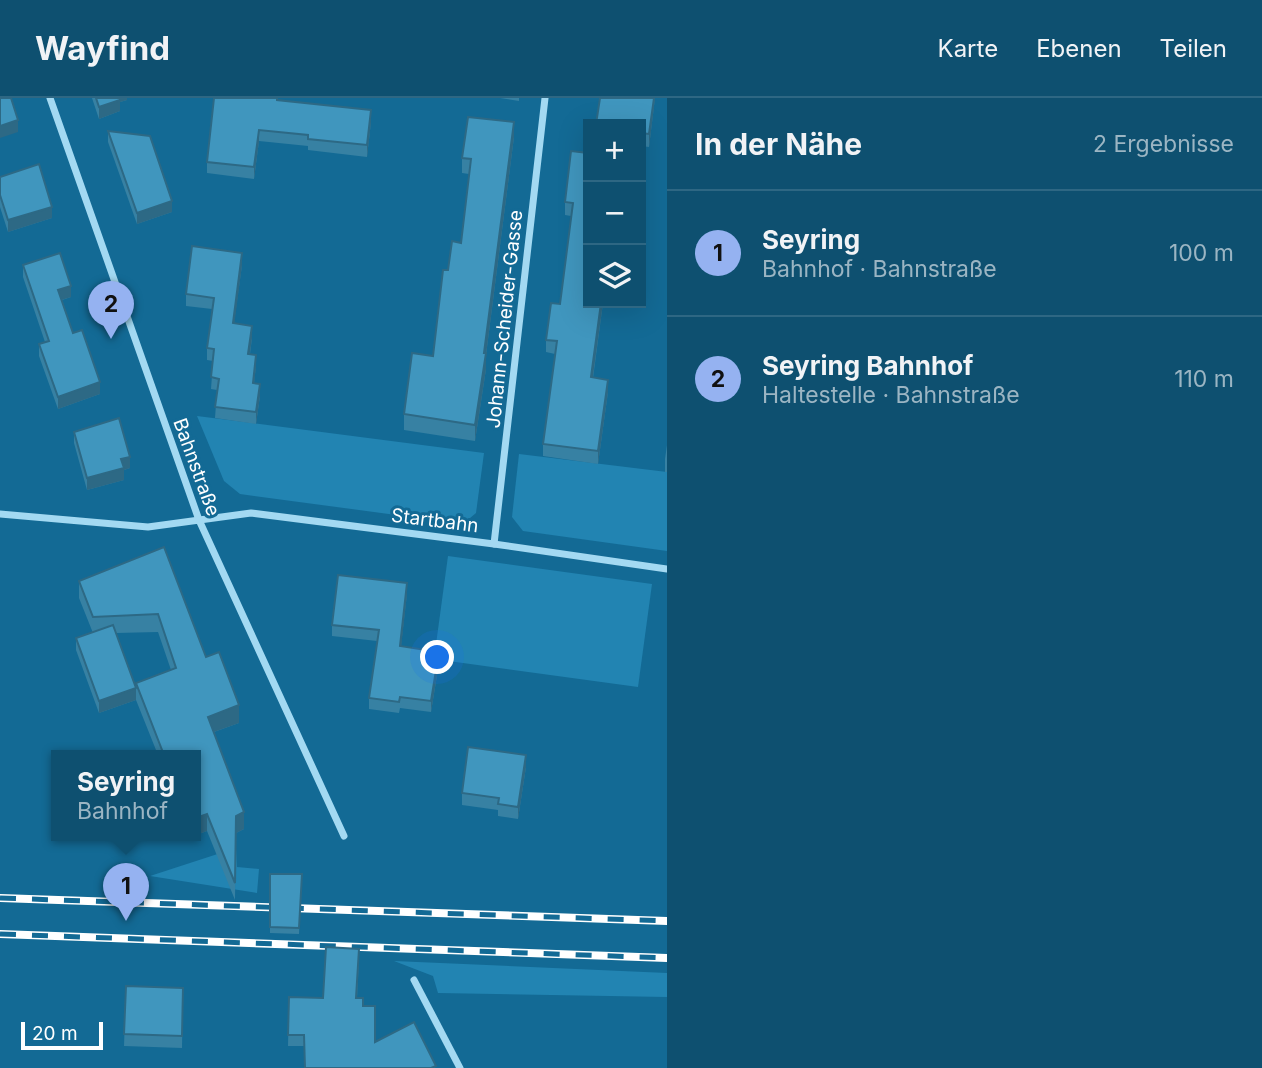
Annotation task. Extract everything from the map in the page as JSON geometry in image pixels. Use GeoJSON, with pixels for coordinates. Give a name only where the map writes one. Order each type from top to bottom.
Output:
{"type":"FeatureCollection","features":[{"type":"Feature","properties":{"kind":"street","name":"Bahnstraße"},"geometry":{"type":"LineString","coordinates":[[50,98],[199,520],[344,836]]}},
{"type":"Feature","properties":{"kind":"street","name":"Johann-Scheider-Gasse"},"geometry":{"type":"LineString","coordinates":[[494,544],[545,98]]}},
{"type":"Feature","properties":{"kind":"street","name":"Startbahn"},"geometry":{"type":"LineString","coordinates":[[0,514],[148,527],[251,513],[667,569]]}},
{"type":"Feature","properties":{"kind":"street"},"geometry":{"type":"LineString","coordinates":[[414,980],[460,1068]]}},
{"type":"Feature","properties":{"kind":"shaded area"},"geometry":{"type":"Polygon","coordinates":[[[197,416],[484,453],[476,513],[463,524],[240,494],[224,481],[197,416]]]}},
{"type":"Feature","properties":{"kind":"shaded area"},"geometry":{"type":"Polygon","coordinates":[[[519,454],[667,472],[667,551],[523,531],[512,517],[519,454]]]}},
{"type":"Feature","properties":{"kind":"shaded area"},"geometry":{"type":"Polygon","coordinates":[[[448,556],[652,584],[638,687],[434,659],[448,556]]]}},
{"type":"Feature","properties":{"kind":"shaded area"},"geometry":{"type":"Polygon","coordinates":[[[236,848],[237,867],[259,869],[257,893],[150,876],[236,848]]]}},
{"type":"Feature","properties":{"kind":"shaded area"},"geometry":{"type":"Polygon","coordinates":[[[394,961],[667,973],[667,997],[438,993],[433,976],[394,961]]]}},
{"type":"Feature","properties":{"kind":"building"},"geometry":{"type":"Polygon","coordinates":[[[0,98],[11,98],[18,120],[0,126],[0,98]]]}},
{"type":"Feature","properties":{"kind":"building"},"geometry":{"type":"Polygon","coordinates":[[[96,98],[120,98],[120,100],[99,107],[96,98]]]}},
{"type":"Feature","properties":{"kind":"building"},"geometry":{"type":"Polygon","coordinates":[[[214,98],[277,98],[371,110],[367,145],[308,139],[308,135],[259,130],[254,167],[207,162],[214,98]]]}},
{"type":"Feature","properties":{"kind":"building"},"geometry":{"type":"Polygon","coordinates":[[[600,98],[654,98],[649,134],[646,134],[646,119],[597,119],[600,98]]]}},
{"type":"Feature","properties":{"kind":"building"},"geometry":{"type":"Polygon","coordinates":[[[468,117],[514,122],[475,425],[404,414],[412,353],[433,356],[443,270],[448,270],[452,241],[461,243],[471,159],[462,158],[468,117]]]}},
{"type":"Feature","properties":{"kind":"building"},"geometry":{"type":"Polygon","coordinates":[[[108,131],[150,136],[172,201],[137,213],[108,131]]]}},
{"type":"Feature","properties":{"kind":"building"},"geometry":{"type":"Polygon","coordinates":[[[571,151],[583,152],[583,308],[600,308],[591,377],[608,380],[598,451],[543,444],[557,341],[546,340],[551,303],[560,304],[573,203],[565,202],[571,151]]]}},
{"type":"Feature","properties":{"kind":"building"},"geometry":{"type":"Polygon","coordinates":[[[39,164],[52,207],[8,220],[0,195],[0,177],[39,164]]]}},
{"type":"Feature","properties":{"kind":"building"},"geometry":{"type":"Polygon","coordinates":[[[192,246],[242,253],[233,323],[252,326],[248,354],[256,355],[253,383],[260,384],[256,412],[215,407],[219,379],[211,377],[214,349],[207,348],[214,298],[186,294],[192,246]]]}},
{"type":"Feature","properties":{"kind":"building"},"geometry":{"type":"Polygon","coordinates":[[[60,253],[71,286],[58,290],[73,333],[82,330],[100,382],[58,397],[39,344],[49,341],[23,265],[60,253]]]}},
{"type":"Feature","properties":{"kind":"building"},"geometry":{"type":"Polygon","coordinates":[[[119,418],[130,457],[121,459],[124,468],[87,478],[74,432],[119,418]]]}},
{"type":"Feature","properties":{"kind":"building"},"geometry":{"type":"Polygon","coordinates":[[[164,547],[206,657],[219,652],[239,705],[208,717],[244,812],[236,816],[235,883],[207,814],[201,816],[201,750],[162,750],[136,683],[176,668],[158,614],[93,617],[79,581],[164,547]]]}},
{"type":"Feature","properties":{"kind":"building"},"geometry":{"type":"Polygon","coordinates":[[[338,575],[407,583],[400,646],[439,652],[431,701],[400,697],[399,702],[369,698],[379,630],[332,625],[338,575]]]}},
{"type":"Feature","properties":{"kind":"building"},"geometry":{"type":"Polygon","coordinates":[[[113,625],[136,688],[99,701],[76,638],[113,625]]]}},
{"type":"Feature","properties":{"kind":"building"},"geometry":{"type":"Polygon","coordinates":[[[468,747],[526,755],[518,807],[498,804],[499,798],[462,793],[468,747]]]}},
{"type":"Feature","properties":{"kind":"building"},"geometry":{"type":"Polygon","coordinates":[[[270,874],[302,874],[299,928],[270,927],[270,874]]]}},
{"type":"Feature","properties":{"kind":"building"},"geometry":{"type":"Polygon","coordinates":[[[326,947],[359,949],[356,998],[363,998],[363,1006],[375,1006],[375,1042],[414,1022],[436,1066],[305,1068],[304,1035],[288,1035],[289,997],[323,998],[326,947]]]}},
{"type":"Feature","properties":{"kind":"building"},"geometry":{"type":"Polygon","coordinates":[[[126,986],[183,988],[182,1036],[124,1034],[126,986]]]}},
{"type":"Feature","properties":{"kind":"railway"},"geometry":{"type":"LineString","coordinates":[[0,898],[667,921]]}},
{"type":"Feature","properties":{"kind":"railway"},"geometry":{"type":"LineString","coordinates":[[0,934],[667,958]]}},
{"type":"Feature","properties":{"kind":"place","name":"Seyring Bahnhof"},"geometry":{"type":"Point","coordinates":[111,339]}},
{"type":"Feature","properties":{"kind":"place","name":"Seyring"},"geometry":{"type":"Point","coordinates":[126,921]}}]}
